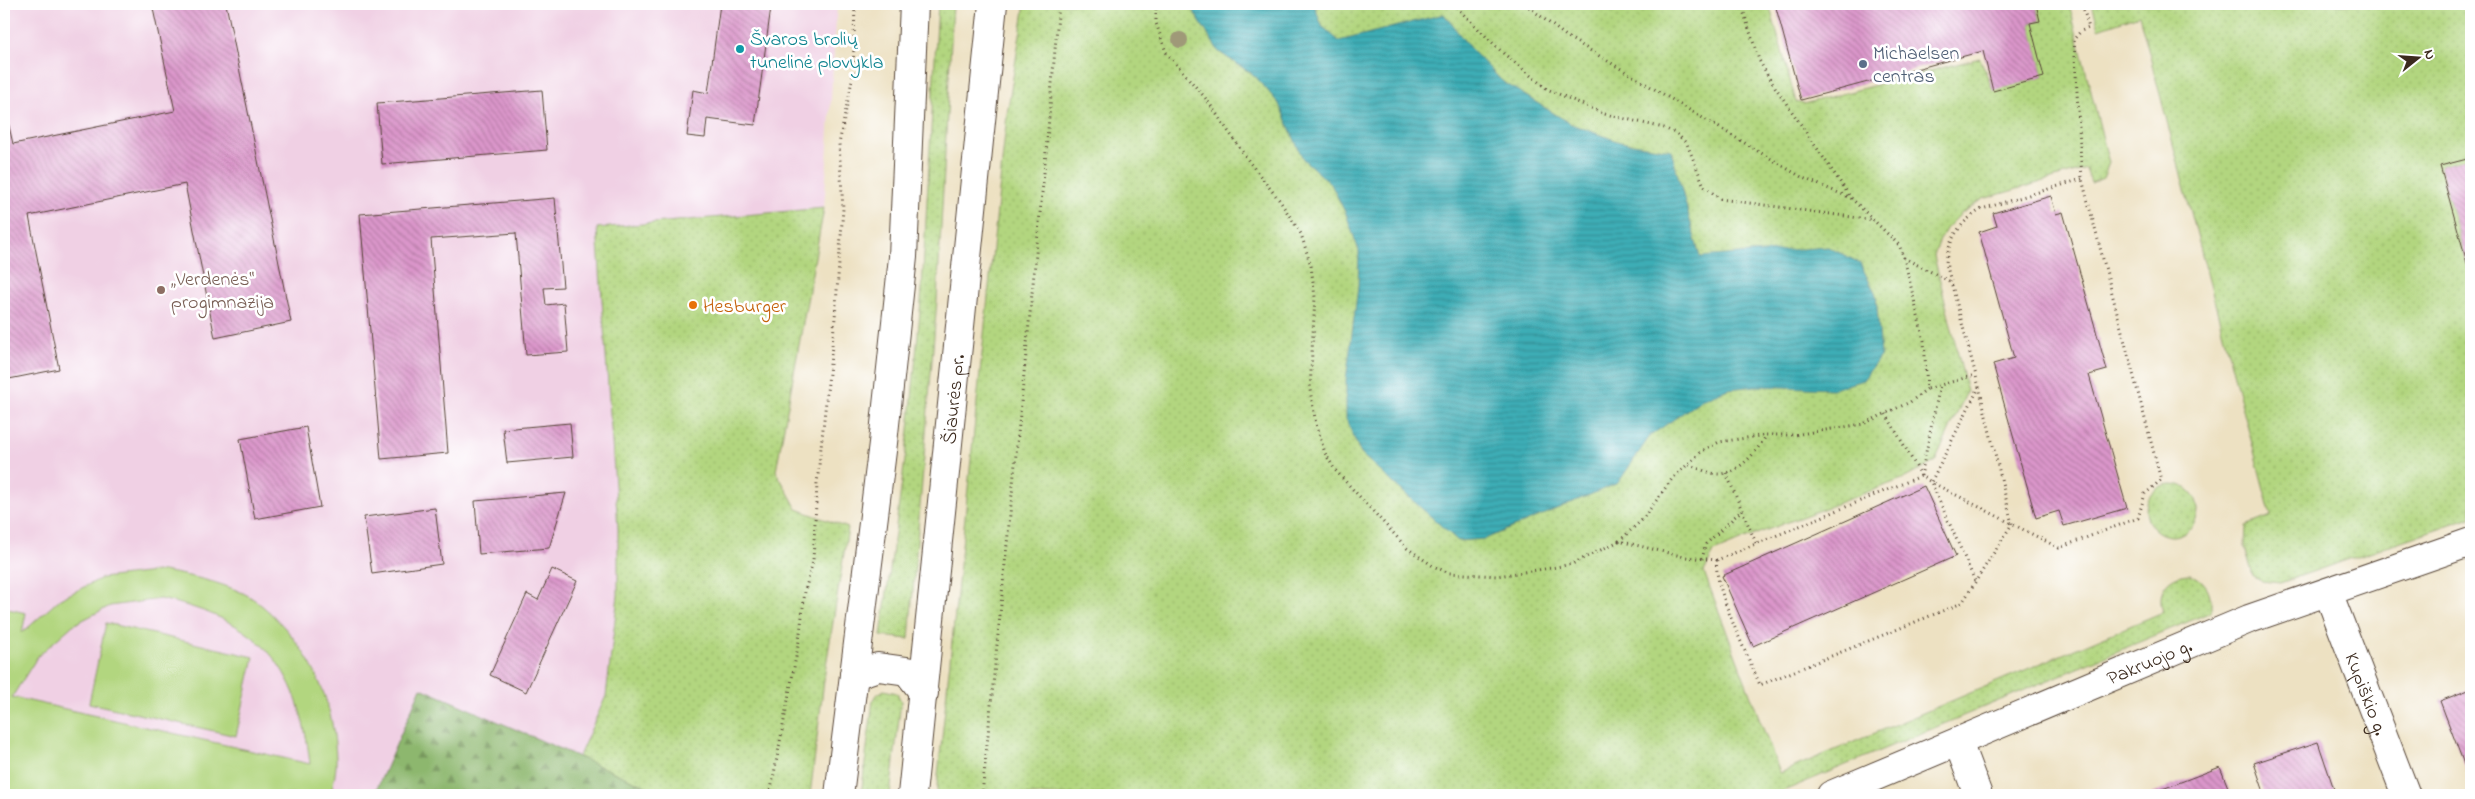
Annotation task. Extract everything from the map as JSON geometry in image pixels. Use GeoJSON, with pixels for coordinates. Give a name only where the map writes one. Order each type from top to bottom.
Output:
{"type":"FeatureCollection","features":[{"type":"Feature","properties":{"kind":"main road"},"geometry":{"type":"LineString","coordinates":[[839,795],[883,444],[903,257],[914,4]]}},
{"type":"Feature","properties":{"kind":"main road","name":"Šiaurės pr."},"geometry":{"type":"LineString","coordinates":[[912,795],[993,4]]}},
{"type":"Feature","properties":{"kind":"main road","name":"Pakruojo g."},"geometry":{"type":"LineString","coordinates":[[1831,795],[2248,619],[2471,542]]}},
{"type":"Feature","properties":{"kind":"main road","name":"Kupiškio g."},"geometry":{"type":"LineString","coordinates":[[2328,592],[2406,795]]}},
{"type":"Feature","properties":{"kind":"main road"},"geometry":{"type":"LineString","coordinates":[[854,675],[878,667],[907,671],[924,692]]}},
{"type":"Feature","properties":{"kind":"main road"},"geometry":{"type":"LineString","coordinates":[[1958,742],[1978,795]]}},
{"type":"Feature","properties":{"kind":"path"},"geometry":{"type":"LineString","coordinates":[[770,795],[799,641],[805,591],[813,561],[817,484],[835,318],[843,209],[839,144],[853,76],[855,4]]}},
{"type":"Feature","properties":{"kind":"path"},"geometry":{"type":"LineString","coordinates":[[982,795],[1045,163],[1058,4]]}},
{"type":"Feature","properties":{"kind":"path"},"geometry":{"type":"LineString","coordinates":[[1156,4],[1156,24],[1166,52],[1207,100],[1250,163],[1280,201],[1301,234],[1311,266],[1315,297],[1310,390],[1316,424],[1325,453],[1335,470],[1407,548],[1433,566],[1449,573],[1497,576],[1572,564],[1619,541],[1642,520],[1672,479],[1702,451],[1719,442],[1766,435],[1794,435],[1863,424],[1910,402],[1927,389],[1976,375]]}},
{"type":"Feature","properties":{"kind":"path"},"geometry":{"type":"LineString","coordinates":[[1453,4],[1503,53],[1547,90],[1605,114],[1664,128],[1677,134],[1687,144],[1704,186],[1720,199],[1874,220]]}},
{"type":"Feature","properties":{"kind":"path"},"geometry":{"type":"LineString","coordinates":[[1525,4],[1566,36],[1803,178],[1852,198]]}},
{"type":"Feature","properties":{"kind":"path"},"geometry":{"type":"LineString","coordinates":[[1741,4],[1759,60],[1768,78],[1852,198],[1899,245],[1904,258],[1924,342],[1927,389]]}},
{"type":"Feature","properties":{"kind":"path"},"geometry":{"type":"LineString","coordinates":[[1886,414],[1921,476],[2059,548],[2138,518],[2145,494],[2161,480],[2082,179],[2074,40],[2081,31],[2089,28],[2082,4]]}},
{"type":"Feature","properties":{"kind":"path"},"geometry":{"type":"LineString","coordinates":[[1717,560],[1715,568],[1729,611],[1760,685],[1962,603],[2012,524],[1976,375],[1949,281],[1946,263],[1950,244],[1962,224],[1972,214],[1982,209],[2082,179]]}},
{"type":"Feature","properties":{"kind":"path"},"geometry":{"type":"LineString","coordinates":[[1904,258],[1949,281]]}},
{"type":"Feature","properties":{"kind":"path"},"geometry":{"type":"LineString","coordinates":[[1921,476],[1940,385]]}},
{"type":"Feature","properties":{"kind":"path"},"geometry":{"type":"LineString","coordinates":[[1930,482],[1978,387]]}},
{"type":"Feature","properties":{"kind":"path"},"geometry":{"type":"LineString","coordinates":[[1689,464],[1718,474],[1726,472],[1746,461],[1757,450],[1766,435]]}},
{"type":"Feature","properties":{"kind":"path"},"geometry":{"type":"LineString","coordinates":[[1726,472],[1756,544]]}},
{"type":"Feature","properties":{"kind":"path"},"geometry":{"type":"LineString","coordinates":[[1619,541],[1685,557],[1717,560],[1921,476]]}},
{"type":"Feature","properties":{"kind":"path"},"geometry":{"type":"LineString","coordinates":[[1930,482],[1976,581]]}},
{"type":"Feature","properties":{"kind":"path"},"geometry":{"type":"LineString","coordinates":[[1702,559],[1706,544],[1742,510]]}},
{"type":"Feature","properties":{"kind":"shaded area"},"geometry":{"type":"Polygon","coordinates":[[[4,4],[837,4],[824,208],[597,228],[618,528],[618,595],[606,696],[578,758],[422,689],[374,795],[4,795],[4,4]]]}},
{"type":"Feature","properties":{"kind":"green space"},"geometry":{"type":"Polygon","coordinates":[[[938,4],[953,4],[937,300],[909,639],[881,636],[909,430],[922,290],[938,4]]]}},
{"type":"Feature","properties":{"kind":"green space"},"geometry":{"type":"Polygon","coordinates":[[[1025,4],[1769,4],[1796,102],[1803,104],[1980,58],[1993,90],[2044,77],[2030,23],[2040,21],[2036,4],[2069,4],[2109,163],[2103,178],[2091,183],[2086,169],[1983,199],[1962,213],[1946,229],[1934,256],[1967,391],[1935,462],[1905,478],[1714,552],[1704,572],[1780,773],[2163,612],[2161,604],[2162,591],[2175,577],[2190,574],[2201,580],[2210,594],[2211,612],[1774,795],[936,795],[1007,114],[1025,4]]]}},
{"type":"Feature","properties":{"kind":"green space"},"geometry":{"type":"Polygon","coordinates":[[[2092,4],[2471,4],[2471,158],[2440,166],[2471,279],[2471,517],[2280,583],[2262,581],[2253,576],[2245,547],[2246,526],[2271,516],[2139,15],[2099,29],[2092,4]]]}},
{"type":"Feature","properties":{"kind":"green space"},"geometry":{"type":"Polygon","coordinates":[[[824,208],[776,471],[797,509],[848,528],[825,672],[810,795],[666,795],[578,758],[606,696],[618,595],[618,528],[597,228],[824,208]]]}},
{"type":"Feature","properties":{"kind":"green space"},"geometry":{"type":"Polygon","coordinates":[[[2172,484],[2182,486],[2190,492],[2196,500],[2198,510],[2196,520],[2190,528],[2182,534],[2172,536],[2162,534],[2154,528],[2148,520],[2146,510],[2148,500],[2154,492],[2162,486],[2172,484]]]}},
{"type":"Feature","properties":{"kind":"green space"},"geometry":{"type":"Polygon","coordinates":[[[163,571],[183,575],[213,582],[243,593],[270,613],[296,641],[322,688],[335,740],[335,772],[331,795],[4,795],[4,608],[26,613],[22,633],[60,599],[102,578],[163,571]],[[160,599],[110,606],[73,625],[38,656],[12,697],[310,764],[304,729],[296,699],[284,673],[268,651],[248,634],[224,619],[194,608],[160,599]]]}},
{"type":"Feature","properties":{"kind":"green space"},"geometry":{"type":"Polygon","coordinates":[[[106,623],[254,657],[236,736],[89,703],[106,623]]]}},
{"type":"Feature","properties":{"kind":"green space"},"geometry":{"type":"Polygon","coordinates":[[[421,688],[666,795],[374,795],[421,688]]]}},
{"type":"Feature","properties":{"kind":"green space"},"geometry":{"type":"Polygon","coordinates":[[[884,690],[897,693],[901,701],[890,795],[861,795],[873,700],[875,696],[884,690]]]}},
{"type":"Feature","properties":{"kind":"water"},"geometry":{"type":"Polygon","coordinates":[[[1194,4],[1314,4],[1322,26],[1339,41],[1444,14],[1470,48],[1502,81],[1571,124],[1620,142],[1671,150],[1700,257],[1828,247],[1860,263],[1876,295],[1881,355],[1863,380],[1833,389],[1756,386],[1728,389],[1701,400],[1650,436],[1618,483],[1485,539],[1458,541],[1361,454],[1346,419],[1346,380],[1358,287],[1359,251],[1346,214],[1331,184],[1303,159],[1279,104],[1255,76],[1219,52],[1195,14],[1194,4]]]}},
{"type":"Feature","properties":{"kind":"building"},"geometry":{"type":"Polygon","coordinates":[[[152,4],[226,4],[291,322],[215,338],[185,184],[29,216],[59,369],[4,380],[4,104],[13,144],[175,111],[152,4]]]}},
{"type":"Feature","properties":{"kind":"building","name":"Švaros brolių tunelinė plovykla"},"geometry":{"type":"Polygon","coordinates":[[[720,4],[782,4],[781,8],[771,7],[755,125],[707,119],[705,138],[687,136],[693,90],[708,93],[720,4]]]}},
{"type":"Feature","properties":{"kind":"building","name":"Michaelsen centras"},"geometry":{"type":"Polygon","coordinates":[[[1775,4],[2036,4],[2040,21],[2030,23],[2044,77],[1993,91],[1983,51],[1801,100],[1775,4]]]}},
{"type":"Feature","properties":{"kind":"building"},"geometry":{"type":"Polygon","coordinates":[[[542,90],[547,150],[382,164],[377,103],[542,90]]]}},
{"type":"Feature","properties":{"kind":"building"},"geometry":{"type":"Polygon","coordinates":[[[2471,158],[2471,277],[2440,166],[2471,158]]]}},
{"type":"Feature","properties":{"kind":"building"},"geometry":{"type":"Polygon","coordinates":[[[2051,196],[2056,214],[2063,212],[2107,370],[2089,375],[2127,508],[2064,526],[2059,511],[2036,518],[1993,364],[2014,358],[1979,232],[1997,226],[1993,213],[2051,196]]]}},
{"type":"Feature","properties":{"kind":"building"},"geometry":{"type":"Polygon","coordinates":[[[555,198],[563,287],[544,288],[546,305],[564,303],[568,352],[526,355],[516,233],[431,239],[448,453],[381,459],[360,214],[555,198]]]}},
{"type":"Feature","properties":{"kind":"building"},"geometry":{"type":"Polygon","coordinates":[[[570,423],[573,457],[507,463],[503,429],[570,423]]]}},
{"type":"Feature","properties":{"kind":"building"},"geometry":{"type":"Polygon","coordinates":[[[306,427],[320,507],[255,519],[240,439],[306,427]]]}},
{"type":"Feature","properties":{"kind":"building"},"geometry":{"type":"Polygon","coordinates":[[[1924,486],[1956,556],[1753,646],[1722,576],[1924,486]]]}},
{"type":"Feature","properties":{"kind":"building"},"geometry":{"type":"Polygon","coordinates":[[[566,493],[549,548],[479,554],[475,501],[566,493]]]}},
{"type":"Feature","properties":{"kind":"building"},"geometry":{"type":"Polygon","coordinates":[[[435,508],[442,564],[372,574],[364,517],[435,508]]]}},
{"type":"Feature","properties":{"kind":"building"},"geometry":{"type":"Polygon","coordinates":[[[552,569],[577,581],[526,692],[490,675],[527,594],[538,600],[552,569]]]}},
{"type":"Feature","properties":{"kind":"building"},"geometry":{"type":"Polygon","coordinates":[[[2471,689],[2471,779],[2470,780],[2440,701],[2471,689]]]}},
{"type":"Feature","properties":{"kind":"building"},"geometry":{"type":"Polygon","coordinates":[[[2318,742],[2336,795],[2265,795],[2254,763],[2318,742]]]}},
{"type":"Feature","properties":{"kind":"building"},"geometry":{"type":"Polygon","coordinates":[[[2220,767],[2231,795],[2152,795],[2152,793],[2220,767]]]}},
{"type":"Feature","properties":{"kind":"place","name":"Švaros brolių tunelinė plovykla"},"geometry":{"type":"Point","coordinates":[740,49]}},
{"type":"Feature","properties":{"kind":"place","name":"Michaelsen centras"},"geometry":{"type":"Point","coordinates":[1863,64]}},
{"type":"Feature","properties":{"kind":"place","name":"„Verdenės“ progimnazija"},"geometry":{"type":"Point","coordinates":[161,290]}},
{"type":"Feature","properties":{"kind":"place","name":"Hesburger"},"geometry":{"type":"Point","coordinates":[693,305]}}]}
